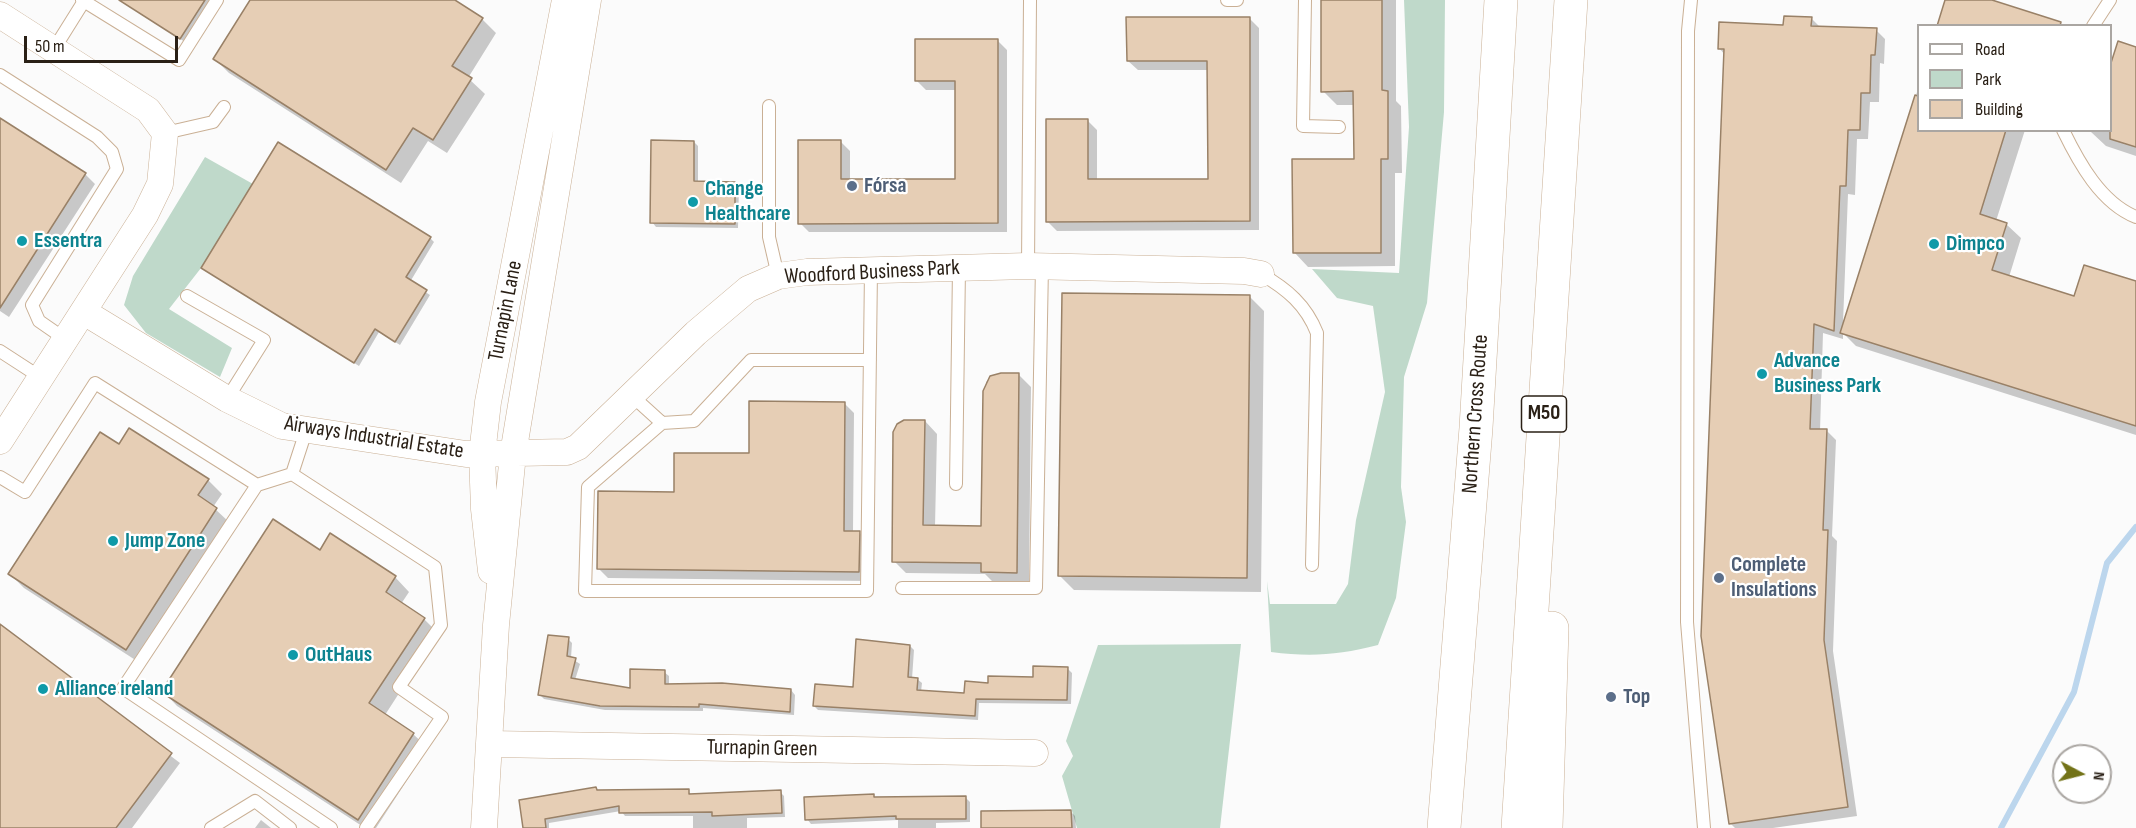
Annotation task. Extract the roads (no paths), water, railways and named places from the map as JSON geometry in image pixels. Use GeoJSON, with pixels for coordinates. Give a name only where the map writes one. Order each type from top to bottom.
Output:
{"type":"FeatureCollection","features":[{"type":"Feature","properties":{"kind":"highway","name":"Northern Cross Route"},"geometry":{"type":"LineString","coordinates":[[1444,828],[1476,428],[1501,0]]}},
{"type":"Feature","properties":{"kind":"highway","name":"M50"},"geometry":{"type":"LineString","coordinates":[[1518,828],[1571,0]]}},
{"type":"Feature","properties":{"kind":"highway","name":"M50"},"geometry":{"type":"LineString","coordinates":[[1546,828],[1576,0]]}},
{"type":"Feature","properties":{"kind":"highway"},"geometry":{"type":"LineString","coordinates":[[1456,828],[1476,428]]}},
{"type":"Feature","properties":{"kind":"street","name":"Turnapin Lane"},"geometry":{"type":"LineString","coordinates":[[496,625],[484,509],[482,454],[490,391],[565,0]]}},
{"type":"Feature","properties":{"kind":"street","name":"Turnapin Lane"},"geometry":{"type":"LineString","coordinates":[[484,828],[496,625],[513,454],[588,0]]}},
{"type":"Feature","properties":{"kind":"street"},"geometry":{"type":"LineString","coordinates":[[0,15],[148,110],[165,133],[160,184],[145,215],[0,441]]}},
{"type":"Feature","properties":{"kind":"street","name":"Woodford Business Park"},"geometry":{"type":"LineString","coordinates":[[513,454],[567,452],[578,447],[630,394],[717,313],[748,289],[778,276],[807,272],[1035,266],[1244,271],[1261,274]]}},
{"type":"Feature","properties":{"kind":"street","name":"Airways Industrial Estate"},"geometry":{"type":"LineString","coordinates":[[84,312],[227,399],[282,426],[466,454],[513,454]]}},
{"type":"Feature","properties":{"kind":"street","name":"Turnapin Green"},"geometry":{"type":"LineString","coordinates":[[490,744],[1035,753]]}},
{"type":"Feature","properties":{"kind":"lane"},"geometry":{"type":"LineString","coordinates":[[54,49],[83,1],[179,60],[217,0]]}},
{"type":"Feature","properties":{"kind":"lane"},"geometry":{"type":"LineString","coordinates":[[902,588],[1036,588],[1035,266],[1030,0]]}},
{"type":"Feature","properties":{"kind":"lane"},"geometry":{"type":"LineString","coordinates":[[1227,0],[1237,0]]}},
{"type":"Feature","properties":{"kind":"lane"},"geometry":{"type":"LineString","coordinates":[[1305,0],[1303,126],[1340,127]]}},
{"type":"Feature","properties":{"kind":"lane"},"geometry":{"type":"LineString","coordinates":[[1691,0],[1688,43],[1687,622],[1704,828]]}},
{"type":"Feature","properties":{"kind":"lane"},"geometry":{"type":"LineString","coordinates":[[2094,24],[2110,0]]}},
{"type":"Feature","properties":{"kind":"lane"},"geometry":{"type":"LineString","coordinates":[[0,75],[97,137],[112,152],[117,169],[32,305],[39,321],[65,339]]}},
{"type":"Feature","properties":{"kind":"lane"},"geometry":{"type":"LineString","coordinates":[[769,106],[769,237],[778,276]]}},
{"type":"Feature","properties":{"kind":"lane"},"geometry":{"type":"LineString","coordinates":[[165,133],[213,122],[224,107]]}},
{"type":"Feature","properties":{"kind":"lane"},"geometry":{"type":"LineString","coordinates":[[2064,132],[2074,154],[2100,190],[2120,210],[2136,217]]}},
{"type":"Feature","properties":{"kind":"lane"},"geometry":{"type":"LineString","coordinates":[[956,484],[959,268]]}},
{"type":"Feature","properties":{"kind":"lane"},"geometry":{"type":"LineString","coordinates":[[870,360],[751,360],[694,421],[662,423],[588,487],[585,591],[867,591],[870,360],[871,270]]}},
{"type":"Feature","properties":{"kind":"lane"},"geometry":{"type":"LineString","coordinates":[[1261,274],[1278,284],[1301,304],[1317,333],[1312,565]]}},
{"type":"Feature","properties":{"kind":"lane"},"geometry":{"type":"LineString","coordinates":[[187,296],[264,340],[227,399]]}},
{"type":"Feature","properties":{"kind":"lane"},"geometry":{"type":"LineString","coordinates":[[0,351],[40,377]]}},
{"type":"Feature","properties":{"kind":"lane"},"geometry":{"type":"LineString","coordinates":[[0,477],[25,492],[95,383],[257,485]]}},
{"type":"Feature","properties":{"kind":"lane"},"geometry":{"type":"LineString","coordinates":[[630,394],[662,423]]}},
{"type":"Feature","properties":{"kind":"lane"},"geometry":{"type":"LineString","coordinates":[[292,474],[306,431]]}},
{"type":"Feature","properties":{"kind":"lane"},"geometry":{"type":"LineString","coordinates":[[292,474],[257,485],[123,688],[331,828]]}},
{"type":"Feature","properties":{"kind":"lane"},"geometry":{"type":"LineString","coordinates":[[292,474],[435,567],[441,625],[399,687],[442,717],[366,828]]}},
{"type":"Feature","properties":{"kind":"lane"},"geometry":{"type":"LineString","coordinates":[[211,828],[255,801],[290,828]]}},
{"type":"Feature","properties":{"kind":"waterway"},"geometry":{"type":"LineString","coordinates":[[2001,828],[2074,692],[2107,563],[2136,527]]}},
{"type":"Feature","properties":{"kind":"place","name":"Fórsa"},"geometry":{"type":"Point","coordinates":[852,186]}},
{"type":"Feature","properties":{"kind":"place","name":"Change Healthcare"},"geometry":{"type":"Point","coordinates":[693,202]}},
{"type":"Feature","properties":{"kind":"place","name":"Essentra"},"geometry":{"type":"Point","coordinates":[22,241]}},
{"type":"Feature","properties":{"kind":"place","name":"Dimpco"},"geometry":{"type":"Point","coordinates":[1934,244]}},
{"type":"Feature","properties":{"kind":"place","name":"Advance Business Park"},"geometry":{"type":"Point","coordinates":[1762,374]}},
{"type":"Feature","properties":{"kind":"place","name":"Jump Zone"},"geometry":{"type":"Point","coordinates":[113,541]}},
{"type":"Feature","properties":{"kind":"place","name":"Complete Insulations"},"geometry":{"type":"Point","coordinates":[1719,578]}},
{"type":"Feature","properties":{"kind":"place","name":"OutHaus"},"geometry":{"type":"Point","coordinates":[293,655]}},
{"type":"Feature","properties":{"kind":"place","name":"Alliance ireland"},"geometry":{"type":"Point","coordinates":[43,689]}},
{"type":"Feature","properties":{"kind":"place","name":"Top"},"geometry":{"type":"Point","coordinates":[1611,697]}}]}
